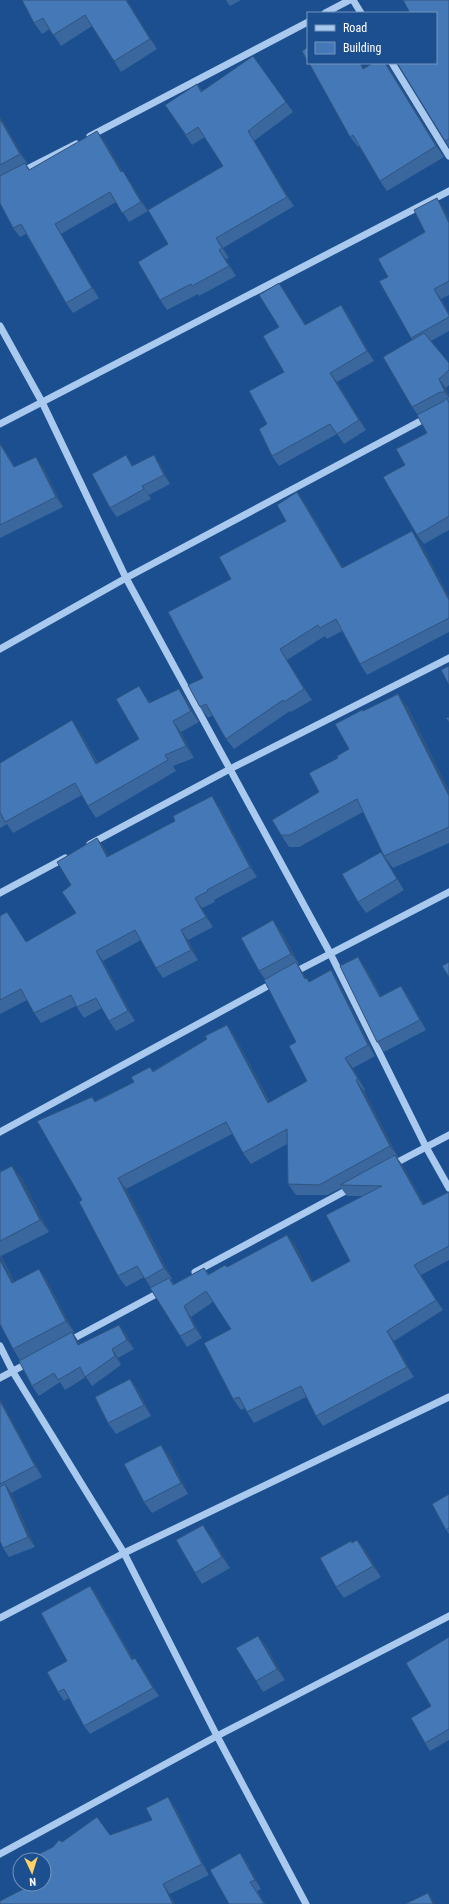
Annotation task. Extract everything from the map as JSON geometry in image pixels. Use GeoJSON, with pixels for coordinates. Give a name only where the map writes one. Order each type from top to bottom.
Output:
{"type":"FeatureCollection","features":[{"type":"Feature","properties":{"kind":"street"},"geometry":{"type":"LineString","coordinates":[[327,12],[352,0],[360,12]]}},
{"type":"Feature","properties":{"kind":"street"},"geometry":{"type":"LineString","coordinates":[[14,176],[307,23]]}},
{"type":"Feature","properties":{"kind":"street"},"geometry":{"type":"LineString","coordinates":[[393,64],[449,156]]}},
{"type":"Feature","properties":{"kind":"street"},"geometry":{"type":"LineString","coordinates":[[0,424],[449,191]]}},
{"type":"Feature","properties":{"kind":"street"},"geometry":{"type":"LineString","coordinates":[[0,326],[42,402],[126,578],[330,953],[426,1147],[449,1188]]}},
{"type":"Feature","properties":{"kind":"street"},"geometry":{"type":"LineString","coordinates":[[0,648],[126,578],[435,414]]}},
{"type":"Feature","properties":{"kind":"street"},"geometry":{"type":"LineString","coordinates":[[84,848],[230,768],[449,658]]}},
{"type":"Feature","properties":{"kind":"street"},"geometry":{"type":"LineString","coordinates":[[0,893],[70,855]]}},
{"type":"Feature","properties":{"kind":"street"},"geometry":{"type":"LineString","coordinates":[[288,976],[449,892]]}},
{"type":"Feature","properties":{"kind":"street"},"geometry":{"type":"LineString","coordinates":[[0,1132],[280,980]]}},
{"type":"Feature","properties":{"kind":"street"},"geometry":{"type":"LineString","coordinates":[[384,1170],[449,1135]]}},
{"type":"Feature","properties":{"kind":"street"},"geometry":{"type":"LineString","coordinates":[[188,1276],[356,1185]]}},
{"type":"Feature","properties":{"kind":"street"},"geometry":{"type":"LineString","coordinates":[[62,1345],[167,1288]]}},
{"type":"Feature","properties":{"kind":"street"},"geometry":{"type":"LineString","coordinates":[[0,1346],[13,1372],[124,1553],[217,1736],[306,1904]]}},
{"type":"Feature","properties":{"kind":"street"},"geometry":{"type":"LineString","coordinates":[[0,1378],[34,1360]]}},
{"type":"Feature","properties":{"kind":"street"},"geometry":{"type":"LineString","coordinates":[[0,1618],[124,1553],[449,1397]]}},
{"type":"Feature","properties":{"kind":"street"},"geometry":{"type":"LineString","coordinates":[[0,1854],[217,1736],[449,1616]]}},
{"type":"Feature","properties":{"kind":"building"},"geometry":{"type":"Polygon","coordinates":[[[22,0],[126,0],[150,39],[114,61],[85,15],[53,35],[43,18],[34,23],[22,0]]]}},
{"type":"Feature","properties":{"kind":"building"},"geometry":{"type":"Polygon","coordinates":[[[403,0],[449,0],[449,139],[445,141],[398,64],[437,64],[437,12],[409,12],[403,0]]]}},
{"type":"Feature","properties":{"kind":"building"},"geometry":{"type":"Polygon","coordinates":[[[307,48],[307,60],[302,51],[307,48]]]}},
{"type":"Feature","properties":{"kind":"building"},"geometry":{"type":"Polygon","coordinates":[[[253,56],[286,102],[248,131],[287,197],[216,238],[222,248],[219,250],[229,266],[192,286],[191,284],[160,300],[138,262],[168,244],[148,210],[223,166],[198,127],[186,135],[165,105],[197,84],[201,92],[253,56]]]}},
{"type":"Feature","properties":{"kind":"building"},"geometry":{"type":"Polygon","coordinates":[[[310,64],[360,64],[363,69],[371,64],[386,64],[436,146],[380,181],[353,135],[350,137],[310,64]]]}},
{"type":"Feature","properties":{"kind":"building"},"geometry":{"type":"Polygon","coordinates":[[[0,119],[20,154],[0,165],[0,119]]]}},
{"type":"Feature","properties":{"kind":"building"},"geometry":{"type":"Polygon","coordinates":[[[97,131],[141,202],[122,213],[110,192],[55,224],[92,288],[66,303],[21,224],[13,228],[0,203],[0,176],[25,163],[29,170],[97,131]]]}},
{"type":"Feature","properties":{"kind":"building"},"geometry":{"type":"Polygon","coordinates":[[[437,198],[449,223],[449,281],[434,289],[449,317],[411,338],[379,281],[388,277],[378,259],[425,232],[414,210],[437,198]]]}},
{"type":"Feature","properties":{"kind":"building"},"geometry":{"type":"Polygon","coordinates":[[[279,283],[305,325],[341,305],[367,351],[330,373],[359,420],[337,434],[330,424],[272,456],[259,429],[267,424],[249,391],[284,372],[263,336],[279,327],[259,295],[279,283]]]}},
{"type":"Feature","properties":{"kind":"building"},"geometry":{"type":"Polygon","coordinates":[[[424,333],[449,363],[449,370],[439,379],[445,392],[440,392],[412,407],[383,357],[424,333]]]}},
{"type":"Feature","properties":{"kind":"building"},"geometry":{"type":"Polygon","coordinates":[[[447,398],[449,403],[449,516],[417,535],[383,477],[405,465],[396,449],[427,433],[417,415],[447,398]]]}},
{"type":"Feature","properties":{"kind":"building"},"geometry":{"type":"Polygon","coordinates":[[[0,444],[14,467],[36,457],[56,497],[0,525],[0,444]]]}},
{"type":"Feature","properties":{"kind":"building"},"geometry":{"type":"Polygon","coordinates":[[[126,455],[132,466],[154,455],[164,475],[142,486],[144,489],[110,508],[92,474],[126,455]]]}},
{"type":"Feature","properties":{"kind":"building"},"geometry":{"type":"Polygon","coordinates":[[[297,492],[342,568],[412,531],[449,600],[449,618],[360,664],[336,619],[320,628],[318,625],[280,649],[304,689],[284,702],[283,700],[226,739],[206,704],[200,707],[188,685],[203,678],[168,612],[231,579],[219,557],[286,521],[277,505],[297,492]]]}},
{"type":"Feature","properties":{"kind":"building"},"geometry":{"type":"Polygon","coordinates":[[[449,666],[449,685],[441,670],[449,666]]]}},
{"type":"Feature","properties":{"kind":"building"},"geometry":{"type":"Polygon","coordinates":[[[139,686],[149,703],[179,689],[191,711],[173,721],[186,746],[165,755],[168,760],[88,806],[75,783],[5,822],[0,812],[0,763],[72,720],[96,764],[139,739],[116,699],[139,686]]]}},
{"type":"Feature","properties":{"kind":"building"},"geometry":{"type":"Polygon","coordinates":[[[398,694],[449,796],[449,827],[384,856],[357,799],[290,835],[281,835],[272,820],[319,792],[309,773],[338,758],[337,756],[349,749],[335,724],[398,694]]]}},
{"type":"Feature","properties":{"kind":"building"},"geometry":{"type":"Polygon","coordinates":[[[212,796],[250,867],[195,898],[206,917],[181,930],[191,950],[156,968],[135,930],[96,951],[128,1011],[109,1021],[96,998],[77,1007],[71,995],[34,1013],[21,989],[0,1000],[0,916],[7,912],[26,942],[76,913],[62,892],[71,885],[57,862],[97,838],[107,857],[175,821],[173,816],[212,796]]]}},
{"type":"Feature","properties":{"kind":"building"},"geometry":{"type":"Polygon","coordinates":[[[381,852],[397,879],[358,902],[342,874],[381,852]]]}},
{"type":"Feature","properties":{"kind":"building"},"geometry":{"type":"Polygon","coordinates":[[[273,920],[291,954],[259,971],[241,938],[273,920]]]}},
{"type":"Feature","properties":{"kind":"building"},"geometry":{"type":"Polygon","coordinates":[[[358,957],[380,997],[401,986],[420,1020],[377,1042],[340,966],[358,957]]]}},
{"type":"Feature","properties":{"kind":"building"},"geometry":{"type":"Polygon","coordinates":[[[296,962],[305,979],[307,978],[309,982],[331,970],[368,1045],[345,1058],[358,1079],[356,1080],[390,1146],[319,1185],[288,1184],[287,1129],[243,1153],[226,1122],[118,1178],[164,1268],[145,1279],[137,1266],[118,1276],[79,1202],[82,1200],[37,1121],[92,1097],[95,1102],[134,1082],[131,1077],[150,1067],[153,1072],[207,1039],[205,1036],[227,1025],[268,1103],[307,1081],[289,1046],[296,1042],[264,980],[296,962]]]}},
{"type":"Feature","properties":{"kind":"building"},"geometry":{"type":"Polygon","coordinates":[[[449,962],[449,977],[442,966],[449,962]]]}},
{"type":"Feature","properties":{"kind":"building"},"geometry":{"type":"Polygon","coordinates":[[[395,1155],[423,1205],[449,1192],[449,1246],[414,1265],[436,1300],[387,1331],[407,1367],[316,1416],[301,1386],[247,1412],[239,1397],[233,1399],[204,1343],[231,1329],[206,1291],[184,1306],[195,1328],[180,1336],[150,1288],[169,1278],[173,1285],[204,1268],[208,1275],[225,1265],[227,1267],[287,1235],[312,1282],[350,1261],[326,1215],[382,1186],[340,1185],[395,1155]]]}},
{"type":"Feature","properties":{"kind":"building"},"geometry":{"type":"Polygon","coordinates":[[[12,1166],[40,1220],[0,1241],[0,1172],[12,1166]]]}},
{"type":"Feature","properties":{"kind":"building"},"geometry":{"type":"Polygon","coordinates":[[[0,1260],[12,1283],[39,1269],[66,1321],[13,1349],[0,1324],[0,1260]]]}},
{"type":"Feature","properties":{"kind":"building"},"geometry":{"type":"Polygon","coordinates":[[[119,1325],[127,1340],[112,1349],[115,1356],[85,1377],[80,1367],[58,1380],[54,1373],[32,1386],[19,1361],[72,1332],[78,1345],[119,1325]]]}},
{"type":"Feature","properties":{"kind":"building"},"geometry":{"type":"Polygon","coordinates":[[[130,1379],[144,1405],[108,1423],[95,1397],[130,1379]]]}},
{"type":"Feature","properties":{"kind":"building"},"geometry":{"type":"Polygon","coordinates":[[[0,1401],[35,1466],[0,1484],[0,1401]]]}},
{"type":"Feature","properties":{"kind":"building"},"geometry":{"type":"Polygon","coordinates":[[[161,1445],[181,1483],[144,1502],[124,1464],[161,1445]]]}},
{"type":"Feature","properties":{"kind":"building"},"geometry":{"type":"Polygon","coordinates":[[[5,1484],[28,1537],[3,1548],[0,1541],[0,1487],[5,1484]]]}},
{"type":"Feature","properties":{"kind":"building"},"geometry":{"type":"Polygon","coordinates":[[[449,1494],[449,1528],[446,1530],[432,1504],[449,1494]]]}},
{"type":"Feature","properties":{"kind":"building"},"geometry":{"type":"Polygon","coordinates":[[[203,1525],[222,1557],[195,1573],[176,1540],[203,1525]]]}},
{"type":"Feature","properties":{"kind":"building"},"geometry":{"type":"Polygon","coordinates":[[[357,1540],[373,1566],[336,1587],[320,1558],[351,1541],[352,1543],[357,1540]]]}},
{"type":"Feature","properties":{"kind":"building"},"geometry":{"type":"Polygon","coordinates":[[[90,1586],[132,1660],[135,1658],[153,1688],[84,1726],[64,1689],[58,1692],[47,1672],[67,1661],[41,1613],[90,1586]]]}},
{"type":"Feature","properties":{"kind":"building"},"geometry":{"type":"Polygon","coordinates":[[[258,1636],[277,1669],[256,1681],[236,1648],[258,1636]]]}},
{"type":"Feature","properties":{"kind":"building"},"geometry":{"type":"Polygon","coordinates":[[[449,1637],[449,1729],[425,1743],[411,1718],[431,1706],[406,1663],[449,1637]]]}},
{"type":"Feature","properties":{"kind":"building"},"geometry":{"type":"Polygon","coordinates":[[[168,1797],[202,1864],[163,1884],[173,1904],[0,1904],[0,1901],[17,1892],[52,1892],[52,1852],[43,1852],[53,1847],[59,1840],[62,1842],[97,1817],[110,1835],[152,1820],[146,1808],[168,1797]]]}},
{"type":"Feature","properties":{"kind":"building"},"geometry":{"type":"Polygon","coordinates":[[[240,1853],[255,1880],[250,1882],[264,1904],[229,1904],[210,1870],[240,1853]]]}},
{"type":"Feature","properties":{"kind":"building"},"geometry":{"type":"Polygon","coordinates":[[[428,1893],[433,1904],[405,1904],[428,1893]]]}}]}
